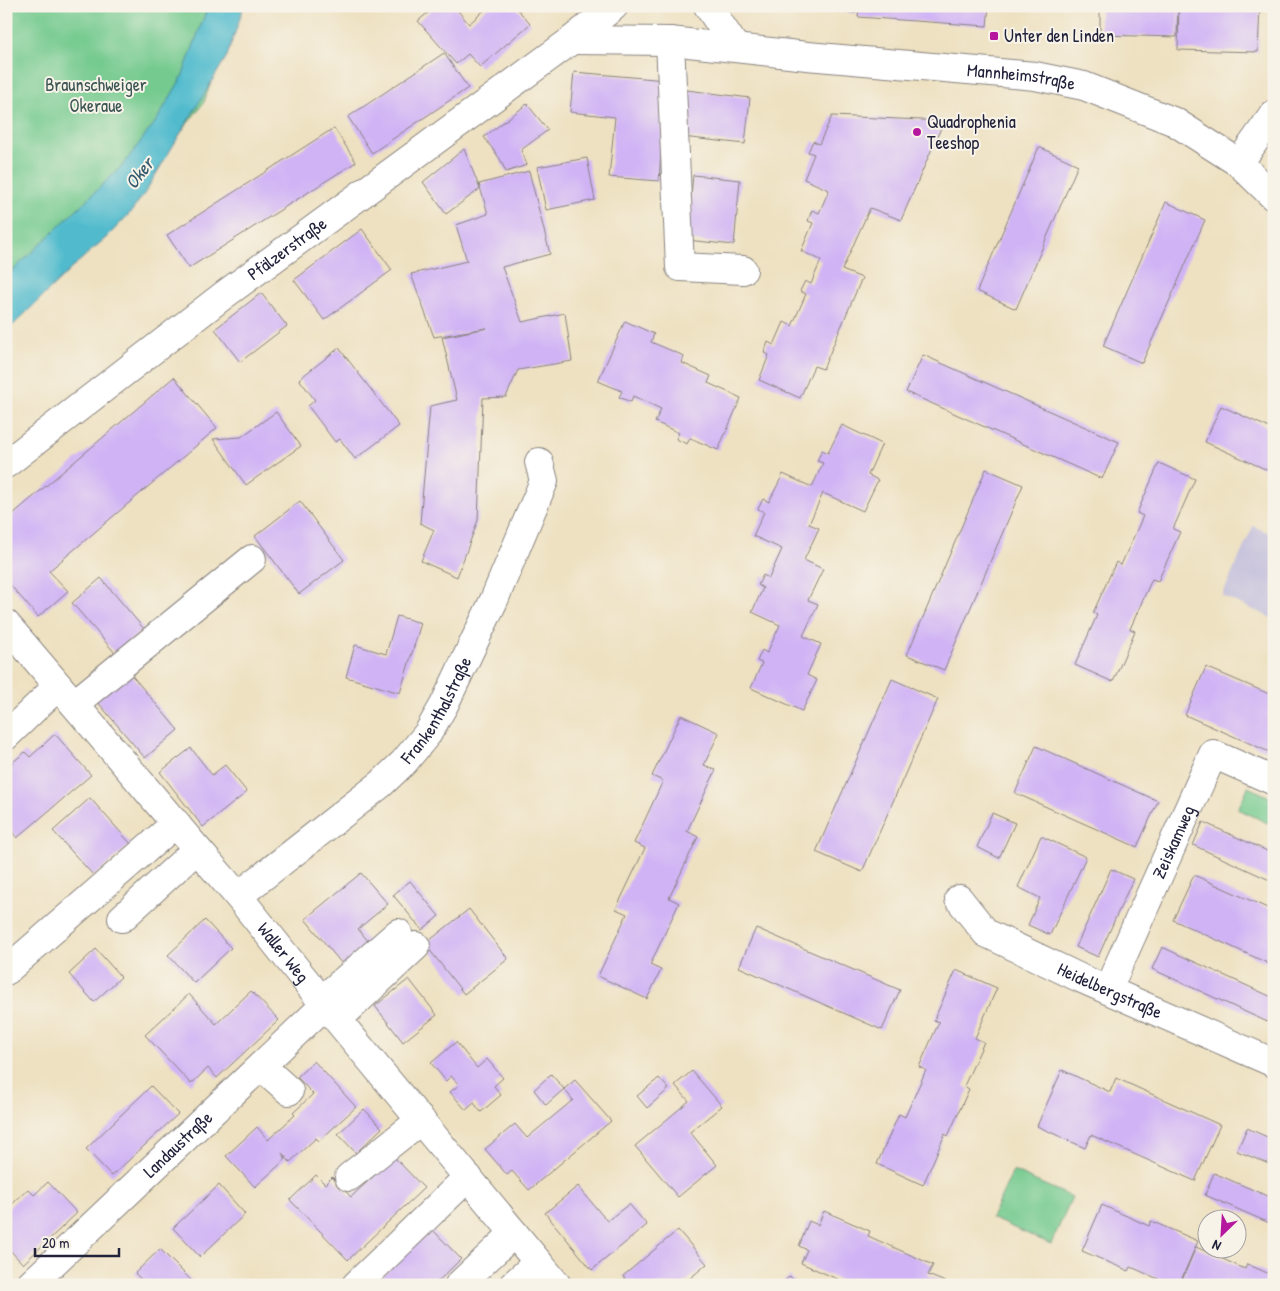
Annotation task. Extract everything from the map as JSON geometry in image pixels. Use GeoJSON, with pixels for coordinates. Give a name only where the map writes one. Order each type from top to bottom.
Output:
{"type":"FeatureCollection","features":[{"type":"Feature","properties":{"kind":"street"},"geometry":{"type":"LineString","coordinates":[[572,40],[614,6]]}},
{"type":"Feature","properties":{"kind":"street"},"geometry":{"type":"LineString","coordinates":[[708,6],[736,48]]}},
{"type":"Feature","properties":{"kind":"street","name":"Mannheimstraße"},"geometry":{"type":"LineString","coordinates":[[572,40],[670,41],[1036,76],[1084,86],[1175,122],[1239,163],[1274,197]]}},
{"type":"Feature","properties":{"kind":"street","name":"Pfälzerstraße"},"geometry":{"type":"LineString","coordinates":[[6,464],[224,295],[572,40]]}},
{"type":"Feature","properties":{"kind":"street"},"geometry":{"type":"LineString","coordinates":[[670,41],[680,267],[743,270]]}},
{"type":"Feature","properties":{"kind":"street"},"geometry":{"type":"LineString","coordinates":[[1239,163],[1274,114]]}},
{"type":"Feature","properties":{"kind":"street","name":"Frankenthalstraße"},"geometry":{"type":"LineString","coordinates":[[238,896],[381,784],[404,762],[428,733],[444,705],[494,600],[544,481],[539,462]]}},
{"type":"Feature","properties":{"kind":"street"},"geometry":{"type":"LineString","coordinates":[[6,736],[66,695],[252,559]]}},
{"type":"Feature","properties":{"kind":"street","name":"Waller Weg"},"geometry":{"type":"LineString","coordinates":[[6,624],[238,896],[557,1285]]}},
{"type":"Feature","properties":{"kind":"street","name":"Zeiskamweg"},"geometry":{"type":"LineString","coordinates":[[1108,989],[1213,754],[1274,781]]}},
{"type":"Feature","properties":{"kind":"street"},"geometry":{"type":"LineString","coordinates":[[6,971],[176,823]]}},
{"type":"Feature","properties":{"kind":"street"},"geometry":{"type":"LineString","coordinates":[[122,918],[197,849]]}},
{"type":"Feature","properties":{"kind":"street","name":"Heidelbergstraße"},"geometry":{"type":"LineString","coordinates":[[959,899],[986,933],[1080,978],[1274,1063]]}},
{"type":"Feature","properties":{"kind":"street","name":"Landaustraße"},"geometry":{"type":"LineString","coordinates":[[30,1285],[261,1066],[407,940]]}},
{"type":"Feature","properties":{"kind":"street"},"geometry":{"type":"LineString","coordinates":[[261,1066],[289,1091]]}},
{"type":"Feature","properties":{"kind":"street"},"geometry":{"type":"LineString","coordinates":[[349,1177],[421,1120]]}},
{"type":"Feature","properties":{"kind":"street"},"geometry":{"type":"LineString","coordinates":[[356,1285],[468,1177]]}},
{"type":"Feature","properties":{"kind":"street"},"geometry":{"type":"LineString","coordinates":[[459,1285],[514,1233]]}},
{"type":"Feature","properties":{"kind":"street"},"geometry":{"type":"LineString","coordinates":[[513,1285],[538,1262]]}},
{"type":"Feature","properties":{"kind":"shaded area"},"geometry":{"type":"Polygon","coordinates":[[[1253,526],[1274,535],[1274,619],[1222,596],[1253,526]]]}},
{"type":"Feature","properties":{"kind":"green space","name":"Braunschweiger Okeraue"},"geometry":{"type":"Polygon","coordinates":[[[6,6],[238,6],[204,102],[142,183],[6,332],[6,6]]]}},
{"type":"Feature","properties":{"kind":"green space"},"geometry":{"type":"Polygon","coordinates":[[[1248,787],[1274,799],[1274,826],[1238,809],[1248,787]]]}},
{"type":"Feature","properties":{"kind":"green space"},"geometry":{"type":"Polygon","coordinates":[[[1013,1171],[1072,1197],[1051,1244],[991,1218],[1013,1171]]]}},
{"type":"Feature","properties":{"kind":"water","name":"Oker"},"geometry":{"type":"Polygon","coordinates":[[[208,6],[244,6],[227,56],[144,194],[131,212],[108,236],[77,263],[6,332],[6,277],[122,166],[156,121],[182,77],[208,6]]]}},
{"type":"Feature","properties":{"kind":"building"},"geometry":{"type":"Polygon","coordinates":[[[436,6],[454,6],[469,24],[489,6],[515,6],[530,24],[480,67],[468,54],[456,64],[418,21],[436,6]]]}},
{"type":"Feature","properties":{"kind":"building"},"geometry":{"type":"Polygon","coordinates":[[[805,6],[857,6],[856,13],[804,9],[805,6]]]}},
{"type":"Feature","properties":{"kind":"building"},"geometry":{"type":"Polygon","coordinates":[[[859,6],[989,6],[987,26],[858,17],[859,6]]]}},
{"type":"Feature","properties":{"kind":"building"},"geometry":{"type":"Polygon","coordinates":[[[1100,6],[1178,6],[1177,37],[1100,35],[1100,6]]]}},
{"type":"Feature","properties":{"kind":"building"},"geometry":{"type":"Polygon","coordinates":[[[1179,6],[1260,6],[1258,52],[1178,50],[1179,6]]]}},
{"type":"Feature","properties":{"kind":"building"},"geometry":{"type":"Polygon","coordinates":[[[444,53],[468,88],[372,153],[348,117],[444,53]]]}},
{"type":"Feature","properties":{"kind":"building"},"geometry":{"type":"Polygon","coordinates":[[[574,72],[666,80],[659,181],[609,177],[615,117],[570,112],[574,72]]]}},
{"type":"Feature","properties":{"kind":"building"},"geometry":{"type":"Polygon","coordinates":[[[687,90],[750,98],[745,144],[682,137],[687,90]]]}},
{"type":"Feature","properties":{"kind":"building"},"geometry":{"type":"Polygon","coordinates":[[[527,104],[548,130],[521,150],[527,165],[506,172],[500,159],[484,137],[527,104]]]}},
{"type":"Feature","properties":{"kind":"building"},"geometry":{"type":"Polygon","coordinates":[[[832,116],[944,121],[901,220],[870,208],[842,270],[862,278],[823,369],[814,366],[800,398],[759,380],[769,355],[764,353],[768,342],[774,345],[784,322],[792,326],[806,294],[800,291],[805,281],[811,284],[821,260],[801,251],[813,223],[808,221],[812,210],[819,213],[829,190],[804,179],[814,154],[808,152],[813,141],[819,144],[832,116]]]}},
{"type":"Feature","properties":{"kind":"building"},"geometry":{"type":"Polygon","coordinates":[[[334,128],[356,162],[189,268],[167,235],[334,128]]]}},
{"type":"Feature","properties":{"kind":"building"},"geometry":{"type":"Polygon","coordinates":[[[1039,147],[1078,165],[1016,309],[977,291],[1039,147]]]}},
{"type":"Feature","properties":{"kind":"building"},"geometry":{"type":"Polygon","coordinates":[[[464,149],[480,189],[446,214],[423,182],[464,149]]]}},
{"type":"Feature","properties":{"kind":"building"},"geometry":{"type":"Polygon","coordinates":[[[587,158],[595,200],[546,210],[537,167],[587,158]]]}},
{"type":"Feature","properties":{"kind":"building"},"geometry":{"type":"Polygon","coordinates":[[[529,171],[550,254],[502,267],[522,322],[565,313],[572,361],[518,370],[506,397],[483,398],[478,520],[457,577],[421,561],[434,530],[420,523],[430,406],[457,400],[442,337],[487,328],[434,337],[411,274],[467,261],[456,225],[488,214],[479,184],[529,171]]]}},
{"type":"Feature","properties":{"kind":"building"},"geometry":{"type":"Polygon","coordinates":[[[693,175],[740,180],[734,245],[687,240],[693,175]]]}},
{"type":"Feature","properties":{"kind":"building"},"geometry":{"type":"Polygon","coordinates":[[[1166,202],[1205,220],[1142,363],[1103,346],[1166,202]]]}},
{"type":"Feature","properties":{"kind":"building"},"geometry":{"type":"Polygon","coordinates":[[[362,229],[392,270],[324,320],[294,280],[362,229]]]}},
{"type":"Feature","properties":{"kind":"building"},"geometry":{"type":"Polygon","coordinates":[[[261,293],[287,326],[240,362],[215,329],[261,293]]]}},
{"type":"Feature","properties":{"kind":"building"},"geometry":{"type":"Polygon","coordinates":[[[625,321],[654,334],[651,342],[684,356],[682,363],[711,376],[708,383],[741,398],[718,450],[690,438],[687,444],[676,439],[679,433],[655,422],[661,409],[633,396],[631,402],[619,397],[622,391],[598,381],[625,321]]]}},
{"type":"Feature","properties":{"kind":"building"},"geometry":{"type":"Polygon","coordinates":[[[339,348],[399,426],[355,459],[340,439],[335,442],[308,406],[315,400],[299,379],[339,348]]]}},
{"type":"Feature","properties":{"kind":"building"},"geometry":{"type":"Polygon","coordinates":[[[923,355],[1119,442],[1102,479],[906,392],[923,355]]]}},
{"type":"Feature","properties":{"kind":"building"},"geometry":{"type":"Polygon","coordinates":[[[174,377],[217,428],[49,571],[68,591],[38,617],[6,580],[6,520],[174,377]]]}},
{"type":"Feature","properties":{"kind":"building"},"geometry":{"type":"Polygon","coordinates":[[[1221,406],[1274,430],[1274,473],[1205,442],[1221,406]]]}},
{"type":"Feature","properties":{"kind":"building"},"geometry":{"type":"Polygon","coordinates":[[[276,412],[301,446],[246,485],[213,439],[241,437],[276,412]]]}},
{"type":"Feature","properties":{"kind":"building"},"geometry":{"type":"Polygon","coordinates":[[[842,425],[882,444],[868,475],[878,480],[863,511],[823,493],[809,524],[819,528],[804,560],[823,569],[808,600],[818,604],[803,636],[821,644],[807,675],[817,680],[802,711],[751,688],[762,663],[757,661],[762,650],[767,653],[780,625],[752,612],[763,588],[758,585],[763,575],[769,578],[782,549],[753,536],[764,512],[758,509],[763,499],[769,502],[783,474],[812,487],[823,463],[817,461],[822,450],[828,453],[842,425]]]}},
{"type":"Feature","properties":{"kind":"building"},"geometry":{"type":"Polygon","coordinates":[[[1159,463],[1195,479],[1173,529],[1180,532],[1158,581],[1152,579],[1130,629],[1135,631],[1113,682],[1075,665],[1097,615],[1093,613],[1116,562],[1121,565],[1143,516],[1137,513],[1159,463]]]}},
{"type":"Feature","properties":{"kind":"building"},"geometry":{"type":"Polygon","coordinates":[[[986,469],[1023,485],[944,670],[907,655],[986,469]]]}},
{"type":"Feature","properties":{"kind":"building"},"geometry":{"type":"Polygon","coordinates":[[[300,501],[344,560],[299,594],[255,536],[300,501]]]}},
{"type":"Feature","properties":{"kind":"building"},"geometry":{"type":"Polygon","coordinates":[[[101,578],[144,629],[115,653],[72,603],[101,578]]]}},
{"type":"Feature","properties":{"kind":"building"},"geometry":{"type":"Polygon","coordinates":[[[397,616],[421,623],[400,693],[346,677],[355,645],[386,654],[397,616]]]}},
{"type":"Feature","properties":{"kind":"building"},"geometry":{"type":"Polygon","coordinates":[[[1206,667],[1274,696],[1274,754],[1185,715],[1206,667]]]}},
{"type":"Feature","properties":{"kind":"building"},"geometry":{"type":"Polygon","coordinates":[[[129,672],[178,730],[145,758],[96,700],[129,672]]]}},
{"type":"Feature","properties":{"kind":"building"},"geometry":{"type":"Polygon","coordinates":[[[892,679],[938,699],[862,872],[816,852],[892,679]]]}},
{"type":"Feature","properties":{"kind":"building"},"geometry":{"type":"Polygon","coordinates":[[[681,715],[719,733],[704,765],[716,770],[687,831],[698,837],[669,898],[679,903],[650,965],[661,970],[647,999],[598,976],[627,914],[616,909],[645,848],[634,843],[663,781],[652,776],[681,715]]]}},
{"type":"Feature","properties":{"kind":"building"},"geometry":{"type":"Polygon","coordinates":[[[55,734],[91,775],[17,838],[6,825],[6,768],[25,752],[30,757],[55,734]]]}},
{"type":"Feature","properties":{"kind":"building"},"geometry":{"type":"Polygon","coordinates":[[[1036,746],[1158,801],[1137,847],[1015,793],[1036,746]]]}},
{"type":"Feature","properties":{"kind":"building"},"geometry":{"type":"Polygon","coordinates":[[[191,748],[212,775],[225,765],[247,792],[203,827],[160,772],[191,748]]]}},
{"type":"Feature","properties":{"kind":"building"},"geometry":{"type":"Polygon","coordinates":[[[90,798],[131,844],[94,876],[53,831],[90,798]]]}},
{"type":"Feature","properties":{"kind":"building"},"geometry":{"type":"Polygon","coordinates":[[[992,813],[1015,823],[999,858],[977,847],[992,813]]]}},
{"type":"Feature","properties":{"kind":"building"},"geometry":{"type":"Polygon","coordinates":[[[1203,822],[1274,854],[1274,882],[1193,845],[1203,822]]]}},
{"type":"Feature","properties":{"kind":"building"},"geometry":{"type":"Polygon","coordinates":[[[1041,836],[1086,857],[1050,935],[1028,925],[1040,898],[1018,887],[1041,836]]]}},
{"type":"Feature","properties":{"kind":"building"},"geometry":{"type":"Polygon","coordinates":[[[1111,869],[1133,879],[1098,957],[1076,947],[1111,869]]]}},
{"type":"Feature","properties":{"kind":"building"},"geometry":{"type":"Polygon","coordinates":[[[361,873],[388,904],[358,929],[374,948],[347,970],[305,919],[361,873]]]}},
{"type":"Feature","properties":{"kind":"building"},"geometry":{"type":"Polygon","coordinates":[[[1194,875],[1274,911],[1274,966],[1173,920],[1194,875]]]}},
{"type":"Feature","properties":{"kind":"building"},"geometry":{"type":"Polygon","coordinates":[[[410,881],[439,916],[422,930],[393,895],[410,881]]]}},
{"type":"Feature","properties":{"kind":"building"},"geometry":{"type":"Polygon","coordinates":[[[469,909],[508,959],[464,994],[425,944],[469,909]]]}},
{"type":"Feature","properties":{"kind":"building"},"geometry":{"type":"Polygon","coordinates":[[[205,920],[231,948],[194,983],[168,955],[205,920]]]}},
{"type":"Feature","properties":{"kind":"building"},"geometry":{"type":"Polygon","coordinates":[[[756,928],[900,990],[882,1030],[739,967],[756,928]]]}},
{"type":"Feature","properties":{"kind":"building"},"geometry":{"type":"Polygon","coordinates":[[[1162,947],[1274,998],[1274,1025],[1152,969],[1162,947]]]}},
{"type":"Feature","properties":{"kind":"building"},"geometry":{"type":"Polygon","coordinates":[[[96,949],[121,977],[94,1002],[69,974],[96,949]]]}},
{"type":"Feature","properties":{"kind":"building"},"geometry":{"type":"Polygon","coordinates":[[[956,970],[997,988],[975,1038],[984,1042],[964,1086],[969,1089],[948,1136],[945,1134],[923,1185],[877,1164],[899,1114],[905,1117],[926,1070],[919,1067],[939,1022],[934,1020],[956,970]]]}},
{"type":"Feature","properties":{"kind":"building"},"geometry":{"type":"Polygon","coordinates":[[[409,979],[437,1015],[403,1042],[375,1006],[409,979]]]}},
{"type":"Feature","properties":{"kind":"building"},"geometry":{"type":"Polygon","coordinates":[[[251,991],[279,1020],[217,1078],[208,1068],[191,1084],[145,1035],[189,994],[216,1024],[251,991]]]}},
{"type":"Feature","properties":{"kind":"building"},"geometry":{"type":"Polygon","coordinates":[[[456,1042],[477,1068],[487,1059],[503,1078],[494,1086],[501,1095],[481,1112],[474,1103],[466,1110],[450,1092],[459,1085],[451,1076],[446,1081],[431,1063],[456,1042]]]}},
{"type":"Feature","properties":{"kind":"building"},"geometry":{"type":"Polygon","coordinates":[[[314,1061],[356,1107],[319,1141],[316,1138],[290,1162],[282,1153],[286,1159],[255,1187],[226,1156],[257,1127],[268,1140],[295,1115],[293,1113],[313,1094],[297,1077],[314,1061]]]}},
{"type":"Feature","properties":{"kind":"building"},"geometry":{"type":"Polygon","coordinates":[[[1062,1070],[1110,1092],[1116,1078],[1220,1125],[1195,1181],[1091,1135],[1085,1148],[1037,1126],[1062,1070]]]}},
{"type":"Feature","properties":{"kind":"building"},"geometry":{"type":"Polygon","coordinates":[[[692,1071],[722,1106],[690,1132],[717,1165],[678,1197],[635,1146],[689,1101],[675,1085],[692,1071]]]}},
{"type":"Feature","properties":{"kind":"building"},"geometry":{"type":"Polygon","coordinates":[[[551,1074],[564,1089],[546,1105],[534,1090],[551,1074]]]}},
{"type":"Feature","properties":{"kind":"building"},"geometry":{"type":"Polygon","coordinates":[[[659,1078],[669,1089],[647,1108],[637,1096],[659,1078]]]}},
{"type":"Feature","properties":{"kind":"building"},"geometry":{"type":"Polygon","coordinates":[[[575,1080],[611,1121],[529,1190],[512,1171],[507,1175],[485,1149],[515,1124],[527,1138],[573,1100],[564,1089],[575,1080]]]}},
{"type":"Feature","properties":{"kind":"building"},"geometry":{"type":"Polygon","coordinates":[[[151,1086],[178,1114],[112,1176],[86,1149],[151,1086]]]}},
{"type":"Feature","properties":{"kind":"building"},"geometry":{"type":"Polygon","coordinates":[[[364,1109],[382,1128],[356,1153],[338,1134],[364,1109]]]}},
{"type":"Feature","properties":{"kind":"building"},"geometry":{"type":"Polygon","coordinates":[[[1247,1128],[1274,1140],[1274,1166],[1237,1151],[1247,1128]]]}},
{"type":"Feature","properties":{"kind":"building"},"geometry":{"type":"Polygon","coordinates":[[[394,1157],[424,1188],[348,1260],[290,1200],[316,1175],[325,1184],[332,1177],[351,1197],[394,1157]]]}},
{"type":"Feature","properties":{"kind":"building"},"geometry":{"type":"Polygon","coordinates":[[[1214,1173],[1274,1199],[1274,1225],[1248,1214],[1248,1208],[1235,1208],[1205,1195],[1214,1173]]]}},
{"type":"Feature","properties":{"kind":"building"},"geometry":{"type":"Polygon","coordinates":[[[48,1182],[77,1213],[23,1264],[6,1246],[6,1210],[28,1189],[34,1195],[48,1182]]]}},
{"type":"Feature","properties":{"kind":"building"},"geometry":{"type":"Polygon","coordinates":[[[219,1185],[245,1214],[200,1257],[173,1228],[219,1185]]]}},
{"type":"Feature","properties":{"kind":"building"},"geometry":{"type":"Polygon","coordinates":[[[578,1186],[607,1221],[629,1204],[647,1225],[592,1270],[545,1213],[578,1186]]]}},
{"type":"Feature","properties":{"kind":"building"},"geometry":{"type":"Polygon","coordinates":[[[1102,1205],[1149,1226],[1151,1221],[1198,1241],[1179,1285],[1172,1285],[1131,1267],[1129,1271],[1082,1251],[1102,1205]]]}},
{"type":"Feature","properties":{"kind":"building"},"geometry":{"type":"Polygon","coordinates":[[[824,1211],[870,1231],[868,1236],[933,1265],[928,1275],[948,1283],[947,1285],[851,1285],[801,1263],[807,1250],[799,1246],[809,1221],[818,1225],[824,1211]]]}},
{"type":"Feature","properties":{"kind":"building"},"geometry":{"type":"Polygon","coordinates":[[[429,1226],[461,1259],[434,1285],[375,1285],[429,1226]]]}},
{"type":"Feature","properties":{"kind":"building"},"geometry":{"type":"Polygon","coordinates":[[[678,1230],[707,1264],[682,1285],[630,1285],[623,1276],[678,1230]]]}},
{"type":"Feature","properties":{"kind":"building"},"geometry":{"type":"Polygon","coordinates":[[[1196,1247],[1198,1248],[1198,1258],[1220,1258],[1245,1269],[1247,1264],[1274,1276],[1274,1285],[1180,1285],[1196,1247]]]}},
{"type":"Feature","properties":{"kind":"building"},"geometry":{"type":"Polygon","coordinates":[[[160,1249],[196,1285],[146,1285],[135,1273],[160,1249]]]}},
{"type":"Feature","properties":{"kind":"building"},"geometry":{"type":"Polygon","coordinates":[[[790,1276],[797,1285],[780,1285],[790,1276]]]}},
{"type":"Feature","properties":{"kind":"place","name":"Unter den Linden"},"geometry":{"type":"Point","coordinates":[994,36]}},
{"type":"Feature","properties":{"kind":"place","name":"Quadrophenia Teeshop"},"geometry":{"type":"Point","coordinates":[917,132]}}]}
